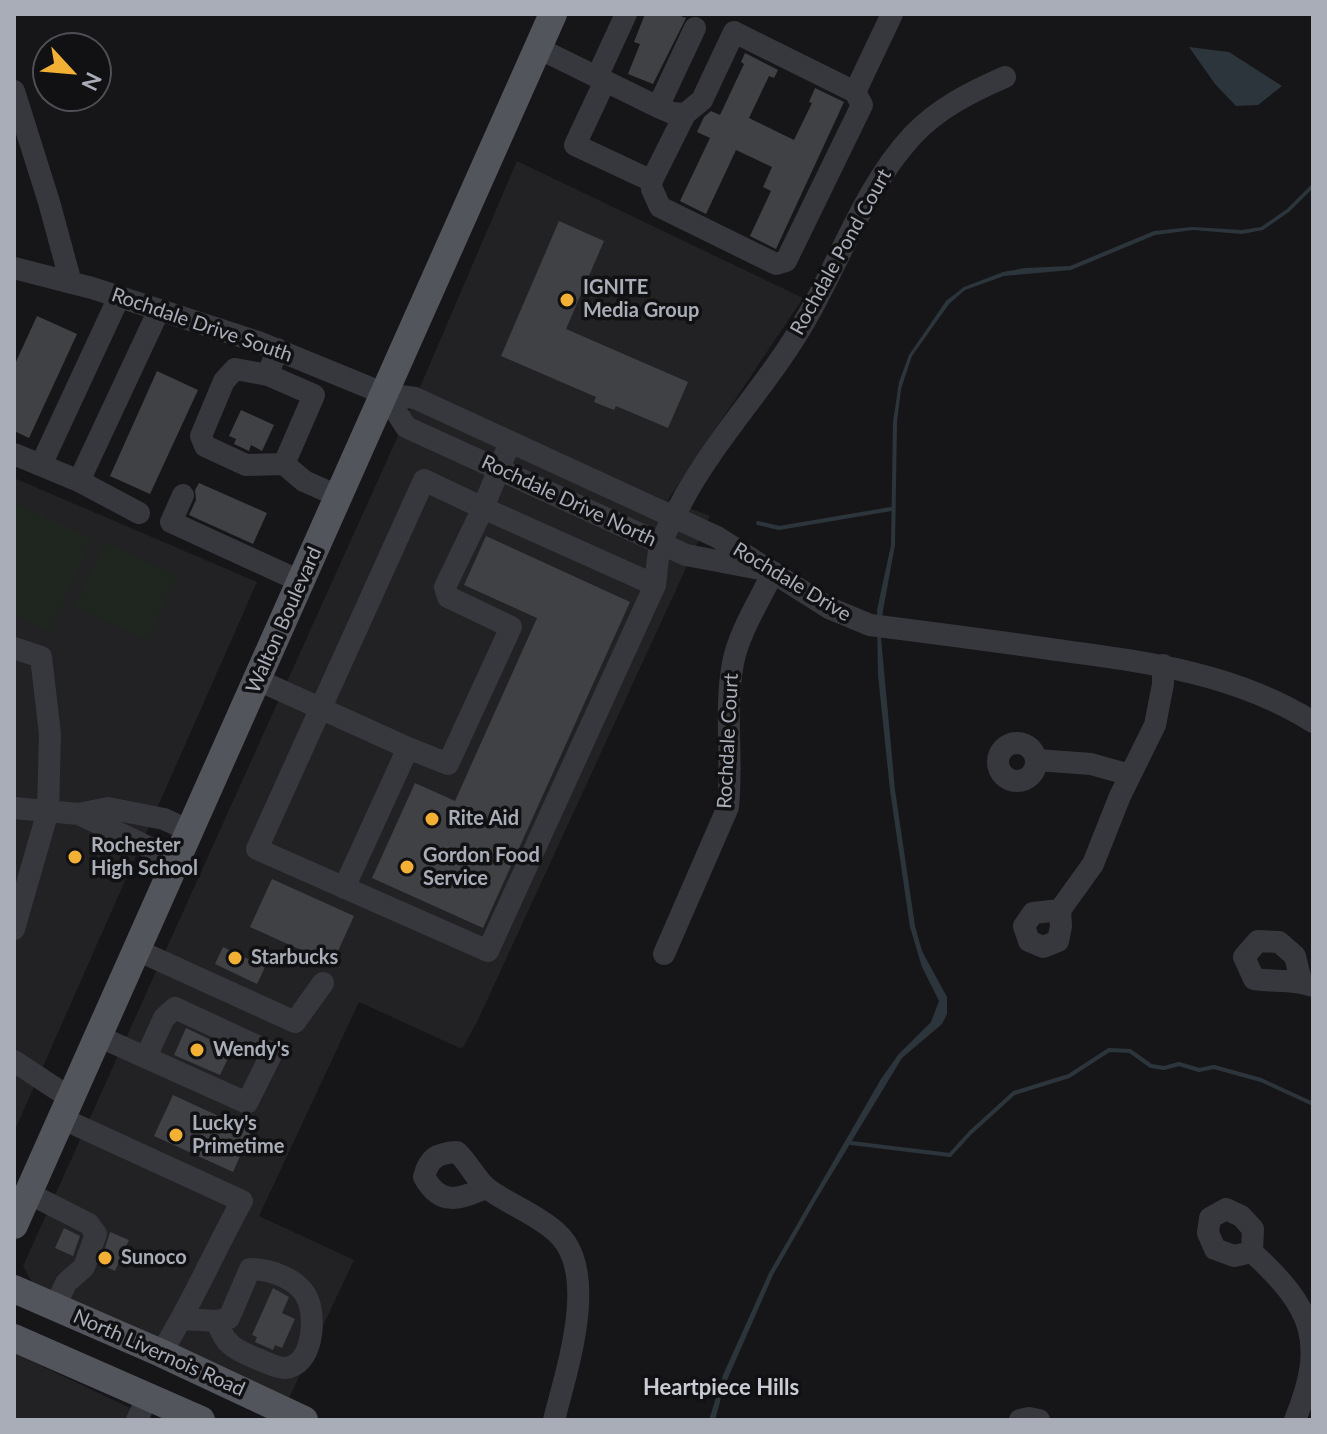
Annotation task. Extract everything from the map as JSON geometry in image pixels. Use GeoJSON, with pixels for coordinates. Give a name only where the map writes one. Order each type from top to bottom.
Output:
{"type":"FeatureCollection","features":[{"type":"Feature","properties":{"kind":"main road","name":"Walton Boulevard"},"geometry":{"type":"LineString","coordinates":[[14,1225],[553,14]]}},
{"type":"Feature","properties":{"kind":"main road","name":"North Livernois Road"},"geometry":{"type":"LineString","coordinates":[[14,1289],[161,1353],[264,1409],[304,1420]]}},
{"type":"Feature","properties":{"kind":"main road"},"geometry":{"type":"LineString","coordinates":[[48,1352],[54,1334],[60,1331],[74,1332],[130,1353],[161,1353]]}},
{"type":"Feature","properties":{"kind":"main road"},"geometry":{"type":"LineString","coordinates":[[14,1338],[109,1378],[153,1386],[224,1420]]}},
{"type":"Feature","properties":{"kind":"main road"},"geometry":{"type":"LineString","coordinates":[[109,1378],[143,1408],[201,1420]]}},
{"type":"Feature","properties":{"kind":"street"},"geometry":{"type":"LineString","coordinates":[[626,14],[575,145],[652,181]]}},
{"type":"Feature","properties":{"kind":"street"},"geometry":{"type":"LineString","coordinates":[[855,92],[892,14]]}},
{"type":"Feature","properties":{"kind":"street"},"geometry":{"type":"LineString","coordinates":[[732,23],[855,92],[862,105],[786,261],[776,264],[660,207],[652,181],[685,114],[702,100],[732,23]]}},
{"type":"Feature","properties":{"kind":"street"},"geometry":{"type":"LineString","coordinates":[[658,107],[695,28]]}},
{"type":"Feature","properties":{"kind":"street"},"geometry":{"type":"LineString","coordinates":[[538,48],[658,107],[685,114]]}},
{"type":"Feature","properties":{"kind":"street","name":"Rochdale Pond Court"},"geometry":{"type":"LineString","coordinates":[[344,888],[488,951],[655,585],[661,544],[697,473],[741,415],[806,319],[874,185],[887,167],[913,135],[942,110],[959,98],[1005,77]]}},
{"type":"Feature","properties":{"kind":"street"},"geometry":{"type":"LineString","coordinates":[[14,91],[71,283]]}},
{"type":"Feature","properties":{"kind":"street","name":"Rochdale Drive South"},"geometry":{"type":"LineString","coordinates":[[14,268],[119,297],[277,349],[385,394]]}},
{"type":"Feature","properties":{"kind":"street"},"geometry":{"type":"LineString","coordinates":[[41,465],[119,297]]}},
{"type":"Feature","properties":{"kind":"street"},"geometry":{"type":"LineString","coordinates":[[79,481],[159,310]]}},
{"type":"Feature","properties":{"kind":"street"},"geometry":{"type":"LineString","coordinates":[[268,375],[277,349]]}},
{"type":"Feature","properties":{"kind":"street"},"geometry":{"type":"LineString","coordinates":[[284,464],[314,395],[268,375],[235,369],[224,381],[201,436],[205,446],[246,465],[284,464],[304,481],[340,497]]}},
{"type":"Feature","properties":{"kind":"street","name":"Rochdale Drive"},"geometry":{"type":"LineString","coordinates":[[385,394],[415,398],[717,537],[829,608],[881,626],[1163,665],[1204,674],[1248,689],[1313,722]]}},
{"type":"Feature","properties":{"kind":"street","name":"Rochdale Drive North"},"geometry":{"type":"LineString","coordinates":[[385,394],[406,427],[661,544],[686,555],[773,572]]}},
{"type":"Feature","properties":{"kind":"street"},"geometry":{"type":"LineString","coordinates":[[258,680],[448,764],[511,627],[448,597],[445,587],[510,442]]}},
{"type":"Feature","properties":{"kind":"street"},"geometry":{"type":"LineString","coordinates":[[14,454],[79,481],[139,513]]}},
{"type":"Feature","properties":{"kind":"street"},"geometry":{"type":"LineString","coordinates":[[408,748],[344,888],[257,849],[424,480],[655,585]]}},
{"type":"Feature","properties":{"kind":"street"},"geometry":{"type":"LineString","coordinates":[[183,495],[171,522],[302,582]]}},
{"type":"Feature","properties":{"kind":"street","name":"Rochdale Court"},"geometry":{"type":"LineString","coordinates":[[664,954],[728,807],[728,693],[733,659],[773,572]]}},
{"type":"Feature","properties":{"kind":"street"},"geometry":{"type":"LineString","coordinates":[[14,648],[41,657],[50,734],[48,811],[14,929]]}},
{"type":"Feature","properties":{"kind":"street"},"geometry":{"type":"LineString","coordinates":[[1060,910],[1093,864],[1130,775],[1155,725],[1163,684],[1163,665]]}},
{"type":"Feature","properties":{"kind":"street"},"geometry":{"type":"LineString","coordinates":[[1037,760],[1091,764],[1130,775]]}},
{"type":"Feature","properties":{"kind":"street"},"geometry":{"type":"LineString","coordinates":[[14,808],[79,814],[108,808],[164,819],[190,831]]}},
{"type":"Feature","properties":{"kind":"street"},"geometry":{"type":"LineString","coordinates":[[79,814],[177,861]]}},
{"type":"Feature","properties":{"kind":"street"},"geometry":{"type":"LineString","coordinates":[[137,950],[295,1022],[323,983]]}},
{"type":"Feature","properties":{"kind":"street"},"geometry":{"type":"LineString","coordinates":[[98,1036],[247,1103],[272,1053],[175,1008],[164,1018],[146,1057]]}},
{"type":"Feature","properties":{"kind":"street"},"geometry":{"type":"LineString","coordinates":[[14,1061],[65,1108],[242,1201],[210,1258],[182,1319],[161,1353]]}},
{"type":"Feature","properties":{"kind":"street"},"geometry":{"type":"LineString","coordinates":[[486,1188],[558,1233],[577,1269],[578,1301],[573,1336],[554,1420]]}},
{"type":"Feature","properties":{"kind":"street"},"geometry":{"type":"LineString","coordinates":[[28,1193],[89,1224],[96,1234],[84,1267],[66,1283],[55,1307]]}},
{"type":"Feature","properties":{"kind":"street"},"geometry":{"type":"LineString","coordinates":[[1252,1252],[1305,1296],[1302,1307],[1313,1340],[1312,1367],[1307,1391],[1295,1420]]}},
{"type":"Feature","properties":{"kind":"street"},"geometry":{"type":"LineString","coordinates":[[182,1319],[217,1321],[229,1318],[250,1269],[263,1269],[298,1286],[308,1298],[312,1335],[302,1359],[286,1368],[230,1347],[222,1337],[217,1321]]}},
{"type":"Feature","properties":{"kind":"street"},"geometry":{"type":"LineString","coordinates":[[1020,1420],[1039,1420]]}},
{"type":"Feature","properties":{"kind":"shaded area"},"geometry":{"type":"Polygon","coordinates":[[[1189,47],[1229,52],[1282,86],[1258,105],[1236,106],[1215,84],[1189,47]]]}},
{"type":"Feature","properties":{"kind":"shaded area"},"geometry":{"type":"Polygon","coordinates":[[[517,161],[803,298],[668,500],[710,516],[462,1049],[359,1002],[259,1216],[354,1260],[289,1398],[36,1289],[23,1266],[421,385],[517,161]]]}},
{"type":"Feature","properties":{"kind":"shaded area"},"geometry":{"type":"Polygon","coordinates":[[[1313,183],[1313,188],[1289,212],[1263,230],[1242,234],[1193,230],[1155,235],[1071,270],[1004,276],[965,290],[949,304],[912,356],[901,389],[897,422],[895,545],[880,627],[895,790],[915,926],[922,951],[947,997],[947,1014],[942,1024],[902,1058],[816,1200],[773,1275],[724,1387],[715,1420],[709,1420],[723,1375],[769,1273],[881,1079],[898,1055],[931,1022],[939,1001],[922,967],[910,927],[890,790],[878,675],[877,610],[891,545],[893,422],[899,382],[909,355],[946,301],[964,287],[1003,272],[1070,266],[1154,231],[1192,227],[1242,230],[1261,227],[1287,209],[1313,183]]]}},
{"type":"Feature","properties":{"kind":"shaded area","name":"Rochester High School"},"geometry":{"type":"Polygon","coordinates":[[[14,478],[257,582],[14,1132],[14,478]]]}},
{"type":"Feature","properties":{"kind":"shaded area"},"geometry":{"type":"Polygon","coordinates":[[[14,503],[92,538],[50,631],[14,615],[14,503]]]}},
{"type":"Feature","properties":{"kind":"shaded area"},"geometry":{"type":"Polygon","coordinates":[[[105,543],[177,575],[147,640],[75,607],[105,543]]]}},
{"type":"Feature","properties":{"kind":"shaded area"},"geometry":{"type":"Polygon","coordinates":[[[14,1353],[156,1420],[14,1420],[14,1353]]]}},
{"type":"Feature","properties":{"kind":"building"},"geometry":{"type":"Polygon","coordinates":[[[645,14],[675,14],[686,18],[653,84],[628,74],[640,44],[634,42],[645,14]]]}},
{"type":"Feature","properties":{"kind":"building"},"geometry":{"type":"Polygon","coordinates":[[[745,53],[778,70],[774,78],[769,76],[749,118],[794,140],[812,103],[809,102],[815,88],[844,102],[776,249],[750,236],[771,191],[763,187],[772,167],[736,150],[706,214],[680,201],[710,138],[697,132],[704,117],[711,111],[720,115],[744,64],[741,62],[745,53]]]}},
{"type":"Feature","properties":{"kind":"building"},"geometry":{"type":"Polygon","coordinates":[[[559,221],[604,241],[566,329],[688,382],[668,428],[616,406],[614,410],[594,402],[596,397],[501,356],[559,221]]]}},
{"type":"Feature","properties":{"kind":"building"},"geometry":{"type":"Polygon","coordinates":[[[37,316],[77,334],[29,438],[14,431],[14,366],[37,316]]]}},
{"type":"Feature","properties":{"kind":"building"},"geometry":{"type":"Polygon","coordinates":[[[157,371],[198,390],[150,494],[110,476],[157,371]]]}},
{"type":"Feature","properties":{"kind":"building"},"geometry":{"type":"Polygon","coordinates":[[[241,410],[274,425],[262,451],[251,445],[249,451],[234,444],[236,439],[229,436],[241,410]]]}},
{"type":"Feature","properties":{"kind":"building"},"geometry":{"type":"Polygon","coordinates":[[[199,483],[267,513],[253,544],[189,515],[199,483]]]}},
{"type":"Feature","properties":{"kind":"building"},"geometry":{"type":"Polygon","coordinates":[[[486,536],[630,602],[483,928],[372,878],[415,783],[455,801],[537,618],[464,585],[486,536]]]}},
{"type":"Feature","properties":{"kind":"building"},"geometry":{"type":"Polygon","coordinates":[[[272,879],[354,916],[332,964],[250,927],[272,879]]]}},
{"type":"Feature","properties":{"kind":"building"},"geometry":{"type":"Polygon","coordinates":[[[223,947],[265,967],[257,984],[215,964],[223,947]]]}},
{"type":"Feature","properties":{"kind":"building"},"geometry":{"type":"Polygon","coordinates":[[[186,1028],[232,1050],[220,1075],[174,1055],[186,1028]]]}},
{"type":"Feature","properties":{"kind":"building"},"geometry":{"type":"Polygon","coordinates":[[[173,1095],[251,1131],[233,1172],[154,1136],[173,1095]]]}},
{"type":"Feature","properties":{"kind":"building"},"geometry":{"type":"Polygon","coordinates":[[[64,1228],[80,1236],[73,1256],[55,1248],[64,1228]]]}},
{"type":"Feature","properties":{"kind":"building"},"geometry":{"type":"Polygon","coordinates":[[[110,1232],[129,1240],[115,1271],[100,1264],[110,1232]]]}},
{"type":"Feature","properties":{"kind":"building"},"geometry":{"type":"Polygon","coordinates":[[[273,1288],[289,1297],[282,1313],[295,1319],[282,1348],[275,1345],[273,1350],[255,1342],[257,1337],[252,1335],[273,1288]]]}},
{"type":"Feature","properties":{"kind":"waterway"},"geometry":{"type":"LineString","coordinates":[[758,523],[779,528],[891,509]]}},
{"type":"Feature","properties":{"kind":"waterway"},"geometry":{"type":"LineString","coordinates":[[851,1143],[950,1155],[1014,1093],[1069,1076],[1109,1050],[1130,1051],[1151,1066],[1164,1068],[1179,1064],[1199,1070],[1214,1067],[1261,1080],[1313,1104]]}},
{"type":"Feature","properties":{"kind":"place","name":"IGNITE Media Group"},"geometry":{"type":"Point","coordinates":[567,300]}},
{"type":"Feature","properties":{"kind":"place","name":"Rite Aid"},"geometry":{"type":"Point","coordinates":[432,819]}},
{"type":"Feature","properties":{"kind":"place","name":"Rochester High School"},"geometry":{"type":"Point","coordinates":[75,857]}},
{"type":"Feature","properties":{"kind":"place","name":"Gordon Food Service"},"geometry":{"type":"Point","coordinates":[407,867]}},
{"type":"Feature","properties":{"kind":"place","name":"Starbucks"},"geometry":{"type":"Point","coordinates":[235,958]}},
{"type":"Feature","properties":{"kind":"place","name":"Wendy's"},"geometry":{"type":"Point","coordinates":[197,1050]}},
{"type":"Feature","properties":{"kind":"place","name":"Lucky's Primetime"},"geometry":{"type":"Point","coordinates":[176,1135]}},
{"type":"Feature","properties":{"kind":"place","name":"Sunoco"},"geometry":{"type":"Point","coordinates":[105,1258]}},
{"type":"Feature","properties":{"kind":"district","name":"Heartpiece Hills"},"geometry":{"type":"Point","coordinates":[721,1388]}}]}
